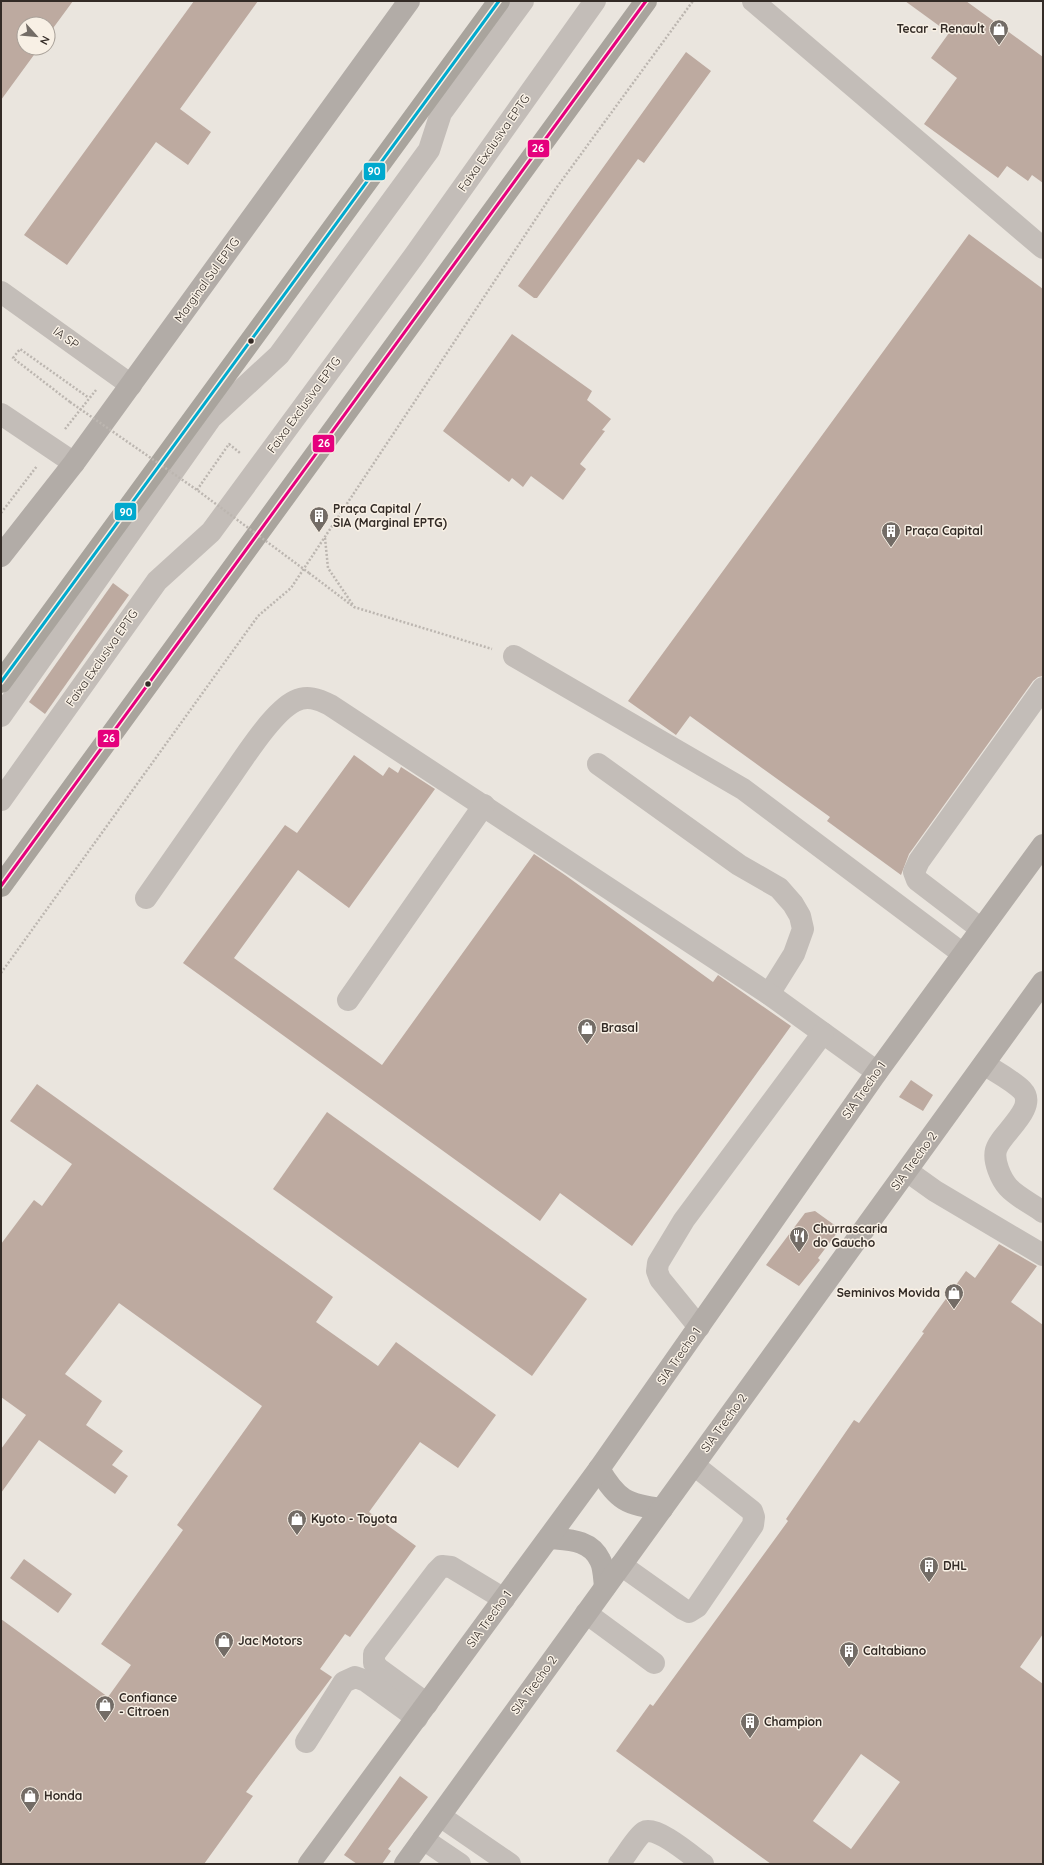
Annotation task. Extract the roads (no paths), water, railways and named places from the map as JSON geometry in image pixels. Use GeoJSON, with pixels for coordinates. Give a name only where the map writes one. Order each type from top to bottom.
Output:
{"type":"FeatureCollection","features":[{"type":"Feature","properties":{"kind":"highway"},"geometry":{"type":"LineString","coordinates":[[1,682],[499,1]]}},
{"type":"Feature","properties":{"kind":"highway"},"geometry":{"type":"LineString","coordinates":[[1,886],[646,1]]}},
{"type":"Feature","properties":{"kind":"main road","name":"Marginal Sul EPTG"},"geometry":{"type":"LineString","coordinates":[[1,556],[74,463],[409,1]]}},
{"type":"Feature","properties":{"kind":"main road","name":"SIA Trecho 1"},"geometry":{"type":"LineString","coordinates":[[309,1864],[600,1469],[877,1072],[1043,844]]}},
{"type":"Feature","properties":{"kind":"main road","name":"SIA Trecho 2"},"geometry":{"type":"LineString","coordinates":[[405,1864],[1043,982]]}},
{"type":"Feature","properties":{"kind":"main road"},"geometry":{"type":"LineString","coordinates":[[600,1469],[610,1488],[622,1499],[640,1506],[662,1508]]}},
{"type":"Feature","properties":{"kind":"main road"},"geometry":{"type":"LineString","coordinates":[[549,1538],[575,1540],[589,1546],[600,1560],[605,1587]]}},
{"type":"Feature","properties":{"kind":"street"},"geometry":{"type":"LineString","coordinates":[[1,716],[211,418],[279,356],[430,150],[441,113],[523,1]]}},
{"type":"Feature","properties":{"kind":"street","name":"Faixa Exclusiva EPTG"},"geometry":{"type":"LineString","coordinates":[[1,800],[157,581],[211,532],[414,256],[595,1]]}},
{"type":"Feature","properties":{"kind":"street"},"geometry":{"type":"LineString","coordinates":[[753,1],[1043,248]]}},
{"type":"Feature","properties":{"kind":"street","name":"IA SP"},"geometry":{"type":"LineString","coordinates":[[1,292],[131,385]]}},
{"type":"Feature","properties":{"kind":"street"},"geometry":{"type":"LineString","coordinates":[[4,421],[51,447],[74,463]]}},
{"type":"Feature","properties":{"kind":"street"},"geometry":{"type":"LineString","coordinates":[[514,656],[743,789],[963,954]]}},
{"type":"Feature","properties":{"kind":"street"},"geometry":{"type":"LineString","coordinates":[[981,929],[917,880],[914,872],[919,861],[1043,688]]}},
{"type":"Feature","properties":{"kind":"street"},"geometry":{"type":"LineString","coordinates":[[146,898],[257,739],[285,708],[295,701],[306,698],[318,699],[330,705],[484,805],[769,994],[877,1072]]}},
{"type":"Feature","properties":{"kind":"street"},"geometry":{"type":"LineString","coordinates":[[598,764],[740,865],[779,888],[793,904],[800,916],[802,929],[794,954],[769,994]]}},
{"type":"Feature","properties":{"kind":"street"},"geometry":{"type":"LineString","coordinates":[[348,1000],[484,805]]}},
{"type":"Feature","properties":{"kind":"street"},"geometry":{"type":"LineString","coordinates":[[699,1327],[660,1279],[657,1271],[658,1263],[684,1220],[823,1033]]}},
{"type":"Feature","properties":{"kind":"street"},"geometry":{"type":"LineString","coordinates":[[984,1064],[1022,1090],[1026,1098],[1025,1108],[996,1150],[996,1160],[1000,1173],[1009,1187],[1043,1212]]}},
{"type":"Feature","properties":{"kind":"street"},"geometry":{"type":"LineString","coordinates":[[907,1171],[935,1191],[1043,1254]]}},
{"type":"Feature","properties":{"kind":"street"},"geometry":{"type":"LineString","coordinates":[[621,1565],[689,1612],[697,1607],[753,1525],[754,1517],[752,1510],[694,1465]]}},
{"type":"Feature","properties":{"kind":"street"},"geometry":{"type":"LineString","coordinates":[[422,1711],[379,1669],[374,1662],[374,1654],[442,1566],[451,1567],[504,1599]]}},
{"type":"Feature","properties":{"kind":"street"},"geometry":{"type":"LineString","coordinates":[[586,1613],[654,1663]]}},
{"type":"Feature","properties":{"kind":"street"},"geometry":{"type":"LineString","coordinates":[[306,1742],[344,1682],[355,1677],[366,1681],[422,1711]]}},
{"type":"Feature","properties":{"kind":"street"},"geometry":{"type":"LineString","coordinates":[[440,1816],[510,1864]]}},
{"type":"Feature","properties":{"kind":"street"},"geometry":{"type":"LineString","coordinates":[[619,1864],[643,1832],[650,1830],[659,1834],[703,1864]]}},
{"type":"Feature","properties":{"kind":"street"},"geometry":{"type":"LineString","coordinates":[[423,1839],[460,1864]]}},
{"type":"Feature","properties":{"kind":"place","name":"Tecar - Renault"},"geometry":{"type":"Point","coordinates":[999,46]}},
{"type":"Feature","properties":{"kind":"place","name":"Praça Capital / SIA (Marginal EPTG)"},"geometry":{"type":"Point","coordinates":[319,533]}},
{"type":"Feature","properties":{"kind":"place","name":"Praça Capital"},"geometry":{"type":"Point","coordinates":[891,548]}},
{"type":"Feature","properties":{"kind":"place","name":"Brasal"},"geometry":{"type":"Point","coordinates":[587,1045]}},
{"type":"Feature","properties":{"kind":"place","name":"Churrascaria do Gaucho"},"geometry":{"type":"Point","coordinates":[799,1253]}},
{"type":"Feature","properties":{"kind":"place","name":"Seminivos Movida"},"geometry":{"type":"Point","coordinates":[954,1310]}},
{"type":"Feature","properties":{"kind":"place","name":"Kyoto - Toyota"},"geometry":{"type":"Point","coordinates":[297,1536]}},
{"type":"Feature","properties":{"kind":"place","name":"DHL"},"geometry":{"type":"Point","coordinates":[929,1583]}},
{"type":"Feature","properties":{"kind":"place","name":"Jac Motors"},"geometry":{"type":"Point","coordinates":[224,1658]}},
{"type":"Feature","properties":{"kind":"place","name":"Caltabiano"},"geometry":{"type":"Point","coordinates":[849,1668]}},
{"type":"Feature","properties":{"kind":"place","name":"Confiance - Citroen"},"geometry":{"type":"Point","coordinates":[105,1722]}},
{"type":"Feature","properties":{"kind":"place","name":"Champion"},"geometry":{"type":"Point","coordinates":[750,1739]}},
{"type":"Feature","properties":{"kind":"place","name":"Honda"},"geometry":{"type":"Point","coordinates":[30,1813]}}]}
